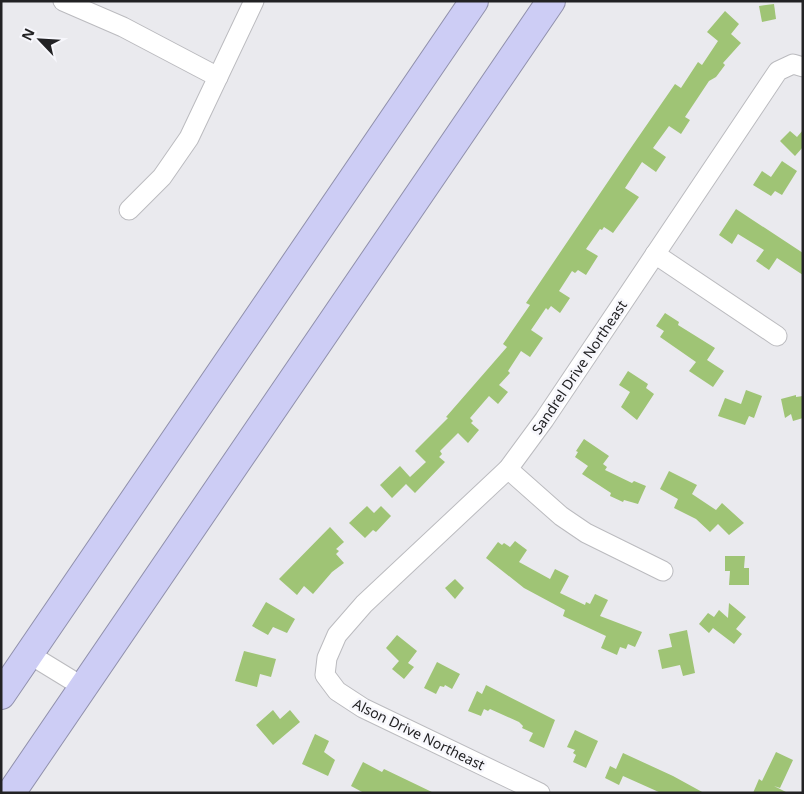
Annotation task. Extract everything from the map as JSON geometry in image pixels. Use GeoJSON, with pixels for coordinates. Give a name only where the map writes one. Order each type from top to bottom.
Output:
{"type":"FeatureCollection","features":[{"type":"Feature","properties":{"kind":"highway"},"geometry":{"type":"LineString","coordinates":[[1,695],[474,1]]}},
{"type":"Feature","properties":{"kind":"highway"},"geometry":{"type":"LineString","coordinates":[[11,793],[551,1]]}},
{"type":"Feature","properties":{"kind":"street"},"geometry":{"type":"LineString","coordinates":[[63,1],[123,27],[218,77]]}},
{"type":"Feature","properties":{"kind":"street"},"geometry":{"type":"LineString","coordinates":[[129,210],[162,177],[176,159],[202,113],[254,1]]}},
{"type":"Feature","properties":{"kind":"street","name":"Sandrel Drive Northeast"},"geometry":{"type":"LineString","coordinates":[[329,654],[337,635],[364,604],[508,469],[544,420],[778,71],[793,64],[803,67]]}},
{"type":"Feature","properties":{"kind":"street"},"geometry":{"type":"LineString","coordinates":[[655,254],[777,336]]}},
{"type":"Feature","properties":{"kind":"street"},"geometry":{"type":"LineString","coordinates":[[508,469],[561,516],[586,533],[663,571]]}},
{"type":"Feature","properties":{"kind":"street"},"geometry":{"type":"LineString","coordinates":[[29,654],[83,687]]}},
{"type":"Feature","properties":{"kind":"street","name":"Alson Drive Northeast"},"geometry":{"type":"LineString","coordinates":[[329,654],[326,675],[337,692],[363,708],[540,793]]}},
{"type":"Feature","properties":{"kind":"building"},"geometry":{"type":"Polygon","coordinates":[[[774,4],[776,19],[762,22],[759,6],[774,4]]]}},
{"type":"Feature","properties":{"kind":"building"},"geometry":{"type":"Polygon","coordinates":[[[725,11],[739,24],[731,34],[741,43],[723,63],[725,65],[716,77],[709,81],[685,117],[690,120],[681,134],[669,126],[653,148],[666,157],[656,172],[642,162],[625,188],[639,197],[613,233],[604,227],[602,230],[600,229],[586,249],[598,256],[586,275],[578,270],[575,273],[572,271],[559,291],[570,298],[560,313],[551,306],[548,310],[546,308],[531,330],[543,338],[530,357],[521,351],[508,371],[510,373],[499,385],[508,392],[498,404],[489,396],[470,418],[473,421],[471,423],[479,430],[468,443],[458,433],[440,451],[442,454],[439,457],[445,462],[415,493],[406,484],[392,498],[380,485],[400,466],[410,477],[426,462],[415,451],[448,418],[446,417],[507,347],[503,344],[530,305],[526,303],[628,152],[675,84],[681,88],[698,62],[702,65],[718,41],[707,32],[725,11]]]}},
{"type":"Feature","properties":{"kind":"building"},"geometry":{"type":"Polygon","coordinates":[[[803,130],[803,147],[795,156],[780,141],[790,131],[797,137],[803,130]]]}},
{"type":"Feature","properties":{"kind":"building"},"geometry":{"type":"Polygon","coordinates":[[[782,161],[797,171],[782,195],[775,191],[771,196],[753,185],[762,171],[771,177],[782,161]]]}},
{"type":"Feature","properties":{"kind":"building"},"geometry":{"type":"Polygon","coordinates":[[[736,209],[803,253],[803,275],[777,258],[769,270],[756,261],[764,250],[738,234],[732,244],[719,235],[736,209]]]}},
{"type":"Feature","properties":{"kind":"building"},"geometry":{"type":"Polygon","coordinates":[[[665,313],[679,322],[678,325],[715,348],[707,360],[724,371],[713,387],[689,371],[696,362],[660,337],[664,331],[656,326],[665,313]]]}},
{"type":"Feature","properties":{"kind":"building"},"geometry":{"type":"Polygon","coordinates":[[[628,371],[648,384],[646,388],[654,394],[637,420],[621,407],[630,392],[619,385],[628,371]]]}},
{"type":"Feature","properties":{"kind":"building"},"geometry":{"type":"Polygon","coordinates":[[[746,390],[762,396],[754,418],[749,416],[745,425],[718,416],[725,398],[741,404],[746,390]]]}},
{"type":"Feature","properties":{"kind":"building"},"geometry":{"type":"Polygon","coordinates":[[[796,395],[796,397],[803,396],[803,418],[793,421],[791,414],[785,418],[781,399],[796,395]]]}},
{"type":"Feature","properties":{"kind":"building"},"geometry":{"type":"Polygon","coordinates":[[[584,439],[609,456],[603,464],[607,467],[605,470],[632,483],[634,481],[646,486],[638,504],[624,500],[623,502],[610,496],[611,493],[582,474],[588,466],[575,457],[578,452],[576,451],[584,439]]]}},
{"type":"Feature","properties":{"kind":"building"},"geometry":{"type":"Polygon","coordinates":[[[669,471],[697,485],[692,494],[716,510],[722,503],[744,523],[729,535],[718,524],[710,532],[696,519],[674,508],[678,499],[660,489],[669,471]]]}},
{"type":"Feature","properties":{"kind":"building"},"geometry":{"type":"Polygon","coordinates":[[[367,506],[374,513],[381,506],[391,516],[376,532],[373,530],[365,538],[349,523],[367,506]]]}},
{"type":"Feature","properties":{"kind":"building"},"geometry":{"type":"Polygon","coordinates":[[[330,527],[344,542],[336,549],[339,551],[336,554],[344,563],[332,572],[313,594],[304,586],[297,595],[279,579],[330,527]]]}},
{"type":"Feature","properties":{"kind":"building"},"geometry":{"type":"Polygon","coordinates":[[[515,541],[527,550],[519,562],[550,579],[555,569],[569,576],[560,593],[585,605],[586,602],[590,604],[595,594],[608,600],[600,616],[642,632],[635,647],[628,644],[626,649],[620,647],[617,655],[601,648],[606,636],[563,616],[565,610],[524,588],[486,558],[498,542],[510,547],[515,541]]]}},
{"type":"Feature","properties":{"kind":"building"},"geometry":{"type":"Polygon","coordinates":[[[725,556],[745,556],[744,568],[749,568],[749,585],[729,585],[730,571],[725,571],[725,556]]]}},
{"type":"Feature","properties":{"kind":"building"},"geometry":{"type":"Polygon","coordinates":[[[455,579],[464,588],[455,599],[445,588],[455,579]]]}},
{"type":"Feature","properties":{"kind":"building"},"geometry":{"type":"Polygon","coordinates":[[[266,602],[295,619],[287,633],[273,627],[268,635],[252,626],[266,602]]]}},
{"type":"Feature","properties":{"kind":"building"},"geometry":{"type":"Polygon","coordinates":[[[729,603],[746,617],[736,629],[742,634],[734,644],[713,628],[709,633],[699,624],[708,613],[714,617],[719,610],[728,618],[729,603]]]}},
{"type":"Feature","properties":{"kind":"building"},"geometry":{"type":"Polygon","coordinates":[[[687,630],[695,673],[683,676],[680,665],[662,669],[658,650],[672,647],[669,634],[687,630]]]}},
{"type":"Feature","properties":{"kind":"building"},"geometry":{"type":"Polygon","coordinates":[[[397,635],[417,651],[408,663],[414,667],[404,679],[392,669],[399,661],[386,648],[397,635]]]}},
{"type":"Feature","properties":{"kind":"building"},"geometry":{"type":"Polygon","coordinates":[[[244,651],[276,659],[271,677],[260,674],[257,687],[235,681],[244,651]]]}},
{"type":"Feature","properties":{"kind":"building"},"geometry":{"type":"Polygon","coordinates":[[[437,662],[460,674],[452,689],[445,685],[444,687],[440,686],[436,694],[424,688],[437,662]]]}},
{"type":"Feature","properties":{"kind":"building"},"geometry":{"type":"Polygon","coordinates":[[[486,685],[555,720],[544,748],[529,741],[533,733],[522,728],[523,726],[519,722],[490,709],[488,711],[484,709],[481,716],[468,711],[477,691],[482,694],[486,685]]]}},
{"type":"Feature","properties":{"kind":"building"},"geometry":{"type":"Polygon","coordinates":[[[273,710],[280,719],[290,710],[300,722],[273,745],[256,725],[273,710]]]}},
{"type":"Feature","properties":{"kind":"building"},"geometry":{"type":"Polygon","coordinates":[[[575,730],[598,741],[586,768],[573,762],[576,755],[573,753],[575,750],[567,747],[575,730]]]}},
{"type":"Feature","properties":{"kind":"building"},"geometry":{"type":"Polygon","coordinates":[[[315,734],[329,741],[324,752],[335,760],[328,776],[302,764],[315,734]]]}},
{"type":"Feature","properties":{"kind":"building"},"geometry":{"type":"Polygon","coordinates":[[[776,752],[793,760],[780,788],[774,786],[788,793],[753,793],[759,779],[762,781],[776,752]]]}},
{"type":"Feature","properties":{"kind":"building"},"geometry":{"type":"Polygon","coordinates":[[[623,753],[673,776],[704,793],[661,793],[623,776],[619,785],[605,778],[610,766],[616,769],[623,753]]]}},
{"type":"Feature","properties":{"kind":"building"},"geometry":{"type":"Polygon","coordinates":[[[363,762],[382,772],[384,769],[434,793],[364,793],[351,786],[363,762]]]}}]}
